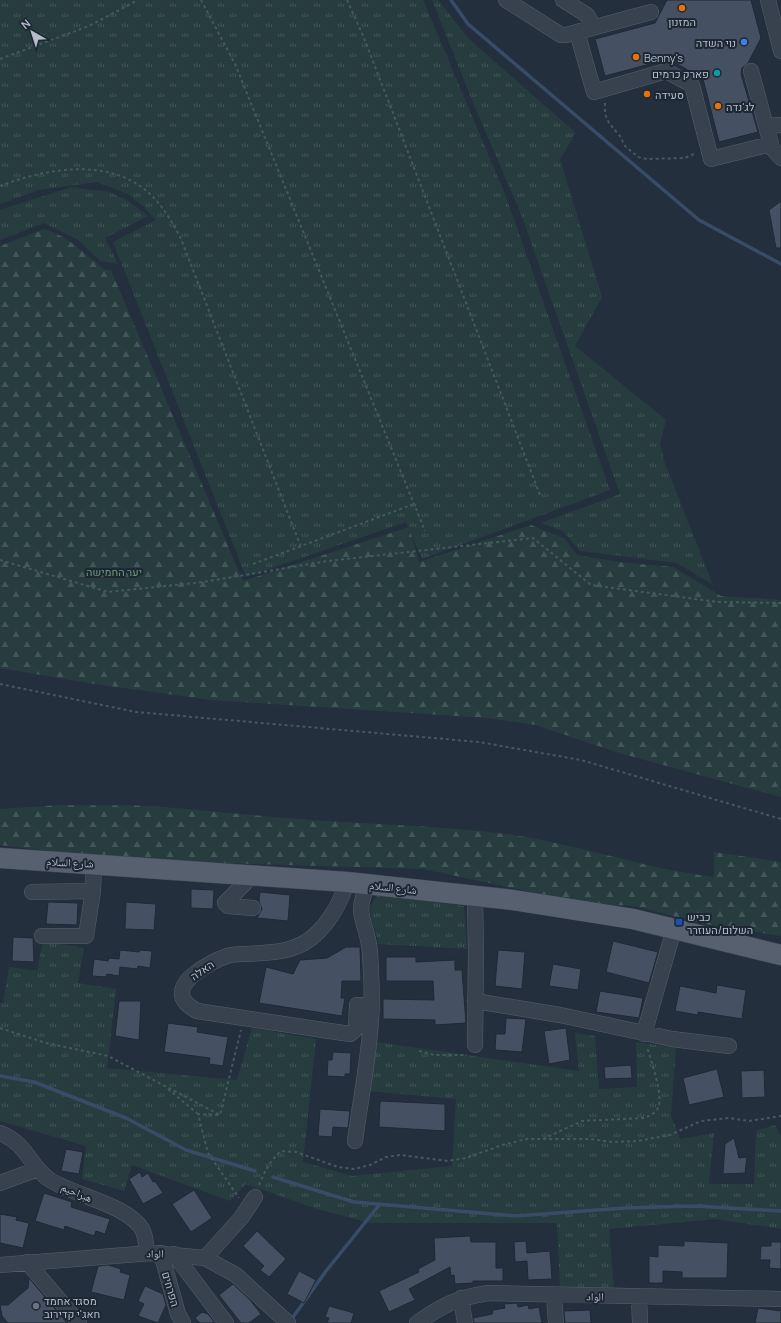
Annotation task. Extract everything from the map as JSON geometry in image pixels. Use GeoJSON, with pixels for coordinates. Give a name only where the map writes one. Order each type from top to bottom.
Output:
{"type":"FeatureCollection","features":[{"type":"Feature","properties":{"kind":"main road","name":"شارع السلام"},"geometry":{"type":"LineString","coordinates":[[0,858],[94,863],[347,882],[475,896],[594,912],[674,929],[781,955]]}},
{"type":"Feature","properties":{"kind":"street"},"geometry":{"type":"LineString","coordinates":[[506,0],[557,33],[566,35],[651,12]]}},
{"type":"Feature","properties":{"kind":"street"},"geometry":{"type":"LineString","coordinates":[[563,0],[587,15],[594,27]]}},
{"type":"Feature","properties":{"kind":"street"},"geometry":{"type":"LineString","coordinates":[[768,0],[780,42]]}},
{"type":"Feature","properties":{"kind":"street"},"geometry":{"type":"LineString","coordinates":[[776,0],[781,3]]}},
{"type":"Feature","properties":{"kind":"street"},"geometry":{"type":"LineString","coordinates":[[577,32],[594,92],[666,71],[692,86],[711,159],[771,144]]}},
{"type":"Feature","properties":{"kind":"street"},"geometry":{"type":"LineString","coordinates":[[751,71],[774,126],[771,144],[775,153],[781,158]]}},
{"type":"Feature","properties":{"kind":"street"},"geometry":{"type":"LineString","coordinates":[[42,936],[86,936],[94,863]]}},
{"type":"Feature","properties":{"kind":"street"},"geometry":{"type":"LineString","coordinates":[[248,875],[245,883],[225,903],[228,906],[253,908]]}},
{"type":"Feature","properties":{"kind":"street","name":"האלה"},"geometry":{"type":"LineString","coordinates":[[347,882],[343,895],[336,909],[318,932],[305,942],[293,948],[279,952],[228,955],[211,962],[190,977],[182,992],[187,1004],[197,1011],[350,1034],[356,1029],[357,1005],[371,1005]]}},
{"type":"Feature","properties":{"kind":"street"},"geometry":{"type":"LineString","coordinates":[[355,1141],[371,1019],[370,951],[365,926],[361,917],[360,907],[368,884]]}},
{"type":"Feature","properties":{"kind":"street"},"geometry":{"type":"LineString","coordinates":[[32,892],[92,891]]}},
{"type":"Feature","properties":{"kind":"street"},"geometry":{"type":"LineString","coordinates":[[475,896],[475,1045]]}},
{"type":"Feature","properties":{"kind":"street"},"geometry":{"type":"LineString","coordinates":[[644,1034],[674,929]]}},
{"type":"Feature","properties":{"kind":"street"},"geometry":{"type":"LineString","coordinates":[[475,1001],[560,1015],[644,1034],[729,1046]]}},
{"type":"Feature","properties":{"kind":"street","name":"هبراحيم"},"geometry":{"type":"LineString","coordinates":[[0,1133],[15,1140],[38,1169],[52,1181],[95,1199],[132,1218],[145,1236],[161,1253]]}},
{"type":"Feature","properties":{"kind":"street"},"geometry":{"type":"LineString","coordinates":[[0,1183],[38,1169]]}},
{"type":"Feature","properties":{"kind":"street"},"geometry":{"type":"LineString","coordinates":[[205,1258],[241,1218],[251,1203]]}},
{"type":"Feature","properties":{"kind":"street"},"geometry":{"type":"LineString","coordinates":[[161,1253],[226,1323]]}},
{"type":"Feature","properties":{"kind":"street","name":"الواد"},"geometry":{"type":"LineString","coordinates":[[0,1265],[161,1253],[205,1258],[236,1275],[288,1323]]}},
{"type":"Feature","properties":{"kind":"street","name":"הפרחים"},"geometry":{"type":"LineString","coordinates":[[161,1253],[178,1314],[183,1323]]}},
{"type":"Feature","properties":{"kind":"street"},"geometry":{"type":"LineString","coordinates":[[27,1262],[79,1323]]}},
{"type":"Feature","properties":{"kind":"street","name":"الواد"},"geometry":{"type":"LineString","coordinates":[[417,1323],[441,1306],[461,1298],[488,1293],[781,1299]]}},
{"type":"Feature","properties":{"kind":"street"},"geometry":{"type":"LineString","coordinates":[[554,1295],[556,1323]]}},
{"type":"Feature","properties":{"kind":"street"},"geometry":{"type":"LineString","coordinates":[[639,1296],[640,1323]]}},
{"type":"Feature","properties":{"kind":"street"},"geometry":{"type":"LineString","coordinates":[[461,1298],[465,1323]]}},
{"type":"Feature","properties":{"kind":"path"},"geometry":{"type":"LineString","coordinates":[[0,59],[89,26],[138,0]]}},
{"type":"Feature","properties":{"kind":"path"},"geometry":{"type":"LineString","coordinates":[[201,0],[235,64],[425,531]]}},
{"type":"Feature","properties":{"kind":"path"},"geometry":{"type":"LineString","coordinates":[[347,0],[367,45],[540,495]]}},
{"type":"Feature","properties":{"kind":"path"},"geometry":{"type":"LineString","coordinates":[[607,88],[604,107],[606,119],[620,136],[625,146],[635,155],[647,159],[685,158],[707,146]]}},
{"type":"Feature","properties":{"kind":"path"},"geometry":{"type":"LineString","coordinates":[[0,186],[38,174],[62,170],[84,169],[104,171],[121,176],[137,184],[162,207],[181,239],[301,547]]}},
{"type":"Feature","properties":{"kind":"path"},"geometry":{"type":"LineString","coordinates":[[253,564],[414,504]]}},
{"type":"Feature","properties":{"kind":"path"},"geometry":{"type":"LineString","coordinates":[[0,560],[108,592],[204,582],[328,561],[533,538],[591,585],[718,602],[781,603]]}},
{"type":"Feature","properties":{"kind":"path"},"geometry":{"type":"LineString","coordinates":[[0,684],[136,712],[479,742],[581,760],[781,819]]}},
{"type":"Feature","properties":{"kind":"path"},"geometry":{"type":"LineString","coordinates":[[220,1115],[236,1055],[243,1017]]}},
{"type":"Feature","properties":{"kind":"path"},"geometry":{"type":"LineString","coordinates":[[0,1028],[46,1043],[108,1056],[220,1115]]}},
{"type":"Feature","properties":{"kind":"path"},"geometry":{"type":"LineString","coordinates":[[542,1139],[582,1121],[643,1118],[652,1114],[658,1108],[661,1098],[644,1034]]}},
{"type":"Feature","properties":{"kind":"path"},"geometry":{"type":"LineString","coordinates":[[419,1051],[434,1055],[476,1056],[475,1045]]}},
{"type":"Feature","properties":{"kind":"path"},"geometry":{"type":"LineString","coordinates":[[164,1086],[198,1114],[208,1153],[251,1203],[266,1167],[281,1151],[296,1152],[338,1167],[354,1169],[370,1165],[386,1157],[400,1156],[448,1161],[466,1158],[502,1145],[527,1139],[638,1141],[670,1135],[702,1121],[729,1118],[750,1121],[781,1116]]}},
{"type":"Feature","properties":{"kind":"path"},"geometry":{"type":"LineString","coordinates":[[198,1114],[220,1115]]}},
{"type":"Feature","properties":{"kind":"green space"},"geometry":{"type":"Polygon","coordinates":[[[0,0],[423,0],[505,194],[610,490],[422,559],[406,522],[246,577],[113,242],[156,220],[144,207],[128,194],[97,182],[39,190],[0,204],[0,0]]]}},
{"type":"Feature","properties":{"kind":"green space"},"geometry":{"type":"Polygon","coordinates":[[[432,0],[438,0],[468,38],[576,133],[560,159],[602,297],[575,346],[666,420],[660,443],[664,461],[713,585],[677,563],[580,551],[563,531],[541,523],[620,494],[521,214],[474,105],[432,0]]]}},
{"type":"Feature","properties":{"kind":"green space"},"geometry":{"type":"Polygon","coordinates":[[[71,187],[109,192],[127,200],[148,216],[105,238],[118,264],[100,261],[77,239],[44,223],[0,240],[0,210],[71,187]]]}},
{"type":"Feature","properties":{"kind":"green space","name":"יער החמישה"},"geometry":{"type":"Polygon","coordinates":[[[44,229],[69,241],[105,270],[111,270],[243,581],[409,527],[419,562],[531,525],[564,538],[577,555],[619,562],[673,567],[721,596],[781,600],[781,797],[619,753],[536,725],[487,718],[211,700],[88,683],[0,668],[0,246],[44,229]]]}},
{"type":"Feature","properties":{"kind":"green space"},"geometry":{"type":"Polygon","coordinates":[[[61,805],[149,806],[282,818],[433,827],[486,832],[538,839],[638,863],[714,877],[714,852],[781,862],[781,936],[704,924],[634,906],[583,903],[423,869],[121,860],[0,845],[0,809],[61,805]]]}},
{"type":"Feature","properties":{"kind":"green space"},"geometry":{"type":"Polygon","coordinates":[[[378,895],[464,906],[467,949],[378,944],[370,913],[373,901],[378,895]]]}},
{"type":"Feature","properties":{"kind":"green space"},"geometry":{"type":"Polygon","coordinates":[[[43,941],[84,948],[78,983],[116,989],[107,1068],[237,1080],[252,1028],[316,1039],[303,1162],[352,1176],[452,1166],[456,1099],[368,1091],[376,1042],[579,1071],[575,1033],[595,1036],[599,1089],[637,1087],[636,1042],[676,1048],[671,1115],[680,1139],[714,1133],[709,1184],[754,1184],[756,1131],[775,1125],[781,1136],[781,1229],[716,1219],[609,1229],[614,1288],[560,1288],[557,1223],[370,1223],[317,1209],[246,1184],[230,1201],[132,1165],[124,1191],[82,1179],[86,1146],[0,1121],[0,1003],[3,1003],[9,967],[37,971],[43,941]]]}},
{"type":"Feature","properties":{"kind":"building","name":"פארק כרמים"},"geometry":{"type":"Polygon","coordinates":[[[667,0],[751,0],[761,38],[748,63],[742,68],[741,74],[758,132],[719,142],[703,79],[669,59],[605,76],[595,39],[655,23],[667,0]]]}},
{"type":"Feature","properties":{"kind":"building"},"geometry":{"type":"Polygon","coordinates":[[[781,201],[781,248],[776,248],[769,210],[781,201]]]}},
{"type":"Feature","properties":{"kind":"building"},"geometry":{"type":"Polygon","coordinates":[[[191,889],[214,890],[213,909],[191,908],[191,889]]]}},
{"type":"Feature","properties":{"kind":"building"},"geometry":{"type":"Polygon","coordinates":[[[260,892],[290,895],[288,921],[257,918],[262,909],[259,901],[260,892]]]}},
{"type":"Feature","properties":{"kind":"building"},"geometry":{"type":"Polygon","coordinates":[[[48,902],[78,903],[77,925],[46,924],[48,902]]]}},
{"type":"Feature","properties":{"kind":"building"},"geometry":{"type":"Polygon","coordinates":[[[126,902],[156,904],[154,930],[125,929],[126,902]]]}},
{"type":"Feature","properties":{"kind":"building"},"geometry":{"type":"Polygon","coordinates":[[[13,937],[33,938],[34,962],[12,961],[13,937]]]}},
{"type":"Feature","properties":{"kind":"building"},"geometry":{"type":"Polygon","coordinates":[[[613,941],[658,952],[649,983],[606,972],[613,941]]]}},
{"type":"Feature","properties":{"kind":"building"},"geometry":{"type":"Polygon","coordinates":[[[346,947],[360,947],[361,981],[342,981],[341,998],[345,998],[342,1016],[259,1003],[266,967],[293,974],[300,960],[327,958],[346,947]]]}},
{"type":"Feature","properties":{"kind":"building"},"geometry":{"type":"Polygon","coordinates":[[[120,950],[139,952],[140,950],[152,951],[150,968],[138,966],[137,969],[120,967],[119,976],[107,974],[106,977],[92,976],[94,959],[108,961],[109,958],[119,959],[120,950]]]}},
{"type":"Feature","properties":{"kind":"building"},"geometry":{"type":"Polygon","coordinates":[[[498,950],[525,952],[522,989],[495,986],[498,950]]]}},
{"type":"Feature","properties":{"kind":"building"},"geometry":{"type":"Polygon","coordinates":[[[386,957],[416,957],[416,962],[455,960],[455,970],[462,970],[466,1023],[435,1025],[435,1020],[383,1019],[383,999],[434,1000],[433,981],[386,981],[386,957]]]}},
{"type":"Feature","properties":{"kind":"building"},"geometry":{"type":"Polygon","coordinates":[[[553,964],[581,969],[578,990],[549,986],[553,964]]]}},
{"type":"Feature","properties":{"kind":"building"},"geometry":{"type":"Polygon","coordinates":[[[717,985],[746,990],[742,1019],[698,1012],[698,1015],[675,1011],[680,986],[716,993],[717,985]]]}},
{"type":"Feature","properties":{"kind":"building"},"geometry":{"type":"Polygon","coordinates":[[[600,991],[643,998],[639,1018],[596,1012],[600,991]]]}},
{"type":"Feature","properties":{"kind":"building"},"geometry":{"type":"Polygon","coordinates":[[[119,1001],[141,1001],[139,1040],[115,1036],[119,1001]]]}},
{"type":"Feature","properties":{"kind":"building"},"geometry":{"type":"Polygon","coordinates":[[[506,1018],[526,1019],[522,1052],[495,1050],[496,1034],[505,1034],[506,1018]]]}},
{"type":"Feature","properties":{"kind":"building"},"geometry":{"type":"Polygon","coordinates":[[[168,1023],[198,1027],[197,1032],[228,1037],[223,1066],[209,1064],[210,1058],[164,1052],[168,1023]]]}},
{"type":"Feature","properties":{"kind":"building"},"geometry":{"type":"Polygon","coordinates":[[[566,1028],[570,1060],[549,1064],[544,1031],[566,1028]]]}},
{"type":"Feature","properties":{"kind":"building"},"geometry":{"type":"Polygon","coordinates":[[[333,1052],[351,1053],[350,1074],[345,1074],[345,1077],[327,1076],[328,1060],[332,1060],[333,1052]]]}},
{"type":"Feature","properties":{"kind":"building"},"geometry":{"type":"Polygon","coordinates":[[[631,1065],[632,1078],[605,1079],[604,1067],[631,1065]]]}},
{"type":"Feature","properties":{"kind":"building"},"geometry":{"type":"Polygon","coordinates":[[[717,1069],[724,1097],[689,1105],[683,1078],[717,1069]]]}},
{"type":"Feature","properties":{"kind":"building"},"geometry":{"type":"Polygon","coordinates":[[[764,1070],[765,1097],[742,1098],[741,1071],[764,1070]]]}},
{"type":"Feature","properties":{"kind":"building"},"geometry":{"type":"Polygon","coordinates":[[[380,1101],[445,1104],[445,1131],[379,1127],[380,1101]]]}},
{"type":"Feature","properties":{"kind":"building"},"geometry":{"type":"Polygon","coordinates":[[[320,1109],[350,1111],[348,1128],[333,1127],[332,1137],[318,1136],[320,1109]]]}},
{"type":"Feature","properties":{"kind":"building"},"geometry":{"type":"Polygon","coordinates":[[[734,1138],[739,1158],[747,1157],[745,1173],[723,1174],[725,1144],[734,1138]]]}},
{"type":"Feature","properties":{"kind":"building"},"geometry":{"type":"Polygon","coordinates":[[[66,1149],[83,1152],[79,1174],[61,1171],[66,1149]]]}},
{"type":"Feature","properties":{"kind":"building"},"geometry":{"type":"Polygon","coordinates":[[[140,1172],[142,1177],[148,1173],[153,1182],[155,1181],[163,1193],[143,1204],[129,1179],[140,1172]]]}},
{"type":"Feature","properties":{"kind":"building"},"geometry":{"type":"Polygon","coordinates":[[[194,1190],[212,1218],[191,1232],[172,1204],[194,1190]]]}},
{"type":"Feature","properties":{"kind":"building"},"geometry":{"type":"Polygon","coordinates":[[[44,1193],[72,1202],[71,1207],[110,1219],[105,1234],[96,1231],[94,1236],[65,1226],[64,1230],[35,1221],[44,1193]]]}},
{"type":"Feature","properties":{"kind":"building"},"geometry":{"type":"Polygon","coordinates":[[[0,1214],[17,1217],[16,1220],[29,1223],[23,1248],[0,1243],[0,1214]]]}},
{"type":"Feature","properties":{"kind":"building"},"geometry":{"type":"Polygon","coordinates":[[[257,1231],[286,1259],[269,1277],[260,1270],[264,1266],[243,1246],[257,1231]]]}},
{"type":"Feature","properties":{"kind":"building"},"geometry":{"type":"Polygon","coordinates":[[[470,1236],[471,1242],[496,1242],[496,1268],[503,1268],[503,1281],[473,1281],[473,1283],[455,1284],[454,1275],[451,1276],[450,1267],[409,1289],[415,1300],[389,1312],[379,1291],[419,1272],[418,1269],[435,1260],[434,1238],[470,1236]]]}},
{"type":"Feature","properties":{"kind":"building"},"geometry":{"type":"Polygon","coordinates":[[[526,1241],[527,1253],[550,1251],[552,1279],[528,1280],[527,1261],[515,1262],[514,1242],[526,1241]]]}},
{"type":"Feature","properties":{"kind":"building"},"geometry":{"type":"Polygon","coordinates":[[[684,1241],[728,1243],[727,1278],[682,1278],[682,1272],[663,1271],[663,1283],[649,1283],[649,1256],[658,1257],[658,1245],[684,1246],[684,1241]]]}},
{"type":"Feature","properties":{"kind":"building"},"geometry":{"type":"Polygon","coordinates":[[[771,1242],[781,1242],[781,1269],[769,1268],[770,1260],[760,1260],[761,1246],[771,1246],[771,1242]]]}},
{"type":"Feature","properties":{"kind":"building"},"geometry":{"type":"Polygon","coordinates":[[[108,1265],[121,1269],[120,1272],[130,1275],[124,1300],[91,1292],[98,1266],[108,1265]]]}},
{"type":"Feature","properties":{"kind":"building"},"geometry":{"type":"Polygon","coordinates":[[[299,1271],[316,1280],[304,1303],[287,1294],[299,1271]]]}},
{"type":"Feature","properties":{"kind":"building","name":"מסגד אחמד חאג'י קדירוב"},"geometry":{"type":"Polygon","coordinates":[[[29,1278],[67,1323],[8,1323],[2,1316],[0,1305],[8,1305],[28,1288],[29,1278]]]}},
{"type":"Feature","properties":{"kind":"building"},"geometry":{"type":"Polygon","coordinates":[[[233,1284],[250,1300],[261,1314],[249,1323],[241,1323],[219,1295],[233,1284]]]}},
{"type":"Feature","properties":{"kind":"building"},"geometry":{"type":"Polygon","coordinates":[[[145,1286],[163,1294],[166,1305],[158,1323],[138,1316],[144,1304],[138,1301],[145,1286]]]}},
{"type":"Feature","properties":{"kind":"building"},"geometry":{"type":"Polygon","coordinates":[[[517,1303],[518,1307],[528,1305],[529,1309],[539,1307],[542,1323],[474,1323],[473,1318],[492,1314],[493,1310],[505,1308],[504,1304],[517,1303]]]}},
{"type":"Feature","properties":{"kind":"building"},"geometry":{"type":"Polygon","coordinates":[[[329,1306],[354,1313],[351,1323],[327,1323],[329,1318],[325,1317],[329,1306]]]}},
{"type":"Feature","properties":{"kind":"building"},"geometry":{"type":"Polygon","coordinates":[[[758,1308],[781,1311],[781,1323],[755,1323],[758,1308]]]}},
{"type":"Feature","properties":{"kind":"building"},"geometry":{"type":"Polygon","coordinates":[[[590,1310],[591,1323],[565,1323],[564,1311],[590,1310]]]}},
{"type":"Feature","properties":{"kind":"building"},"geometry":{"type":"Polygon","coordinates":[[[202,1312],[208,1314],[215,1323],[200,1323],[195,1318],[202,1312]]]}},
{"type":"Feature","properties":{"kind":"waterway"},"geometry":{"type":"LineString","coordinates":[[451,0],[468,24],[699,220],[781,264]]}},
{"type":"Feature","properties":{"kind":"waterway"},"geometry":{"type":"LineString","coordinates":[[0,1076],[34,1082],[126,1118],[186,1150],[255,1171]]}},
{"type":"Feature","properties":{"kind":"waterway"},"geometry":{"type":"LineString","coordinates":[[273,1177],[354,1202],[516,1216],[625,1208],[694,1206],[781,1211]]}},
{"type":"Feature","properties":{"kind":"waterway"},"geometry":{"type":"LineString","coordinates":[[291,1320],[326,1271],[380,1204]]}},
{"type":"Feature","properties":{"kind":"place","name":"המזנון"},"geometry":{"type":"Point","coordinates":[682,8]}},
{"type":"Feature","properties":{"kind":"place","name":"נוי השדה"},"geometry":{"type":"Point","coordinates":[744,42]}},
{"type":"Feature","properties":{"kind":"place","name":"Benny's"},"geometry":{"type":"Point","coordinates":[636,57]}},
{"type":"Feature","properties":{"kind":"place","name":"פארק כרמים"},"geometry":{"type":"Point","coordinates":[717,73]}},
{"type":"Feature","properties":{"kind":"place","name":"סעידה"},"geometry":{"type":"Point","coordinates":[647,94]}},
{"type":"Feature","properties":{"kind":"place","name":"לג'נדה"},"geometry":{"type":"Point","coordinates":[718,106]}},
{"type":"Feature","properties":{"kind":"place","name":"כביש השלום/העוזרר"},"geometry":{"type":"Point","coordinates":[679,922]}},
{"type":"Feature","properties":{"kind":"place","name":"מסגד אחמד חאג'י קדירוב"},"geometry":{"type":"Point","coordinates":[36,1306]}}]}
